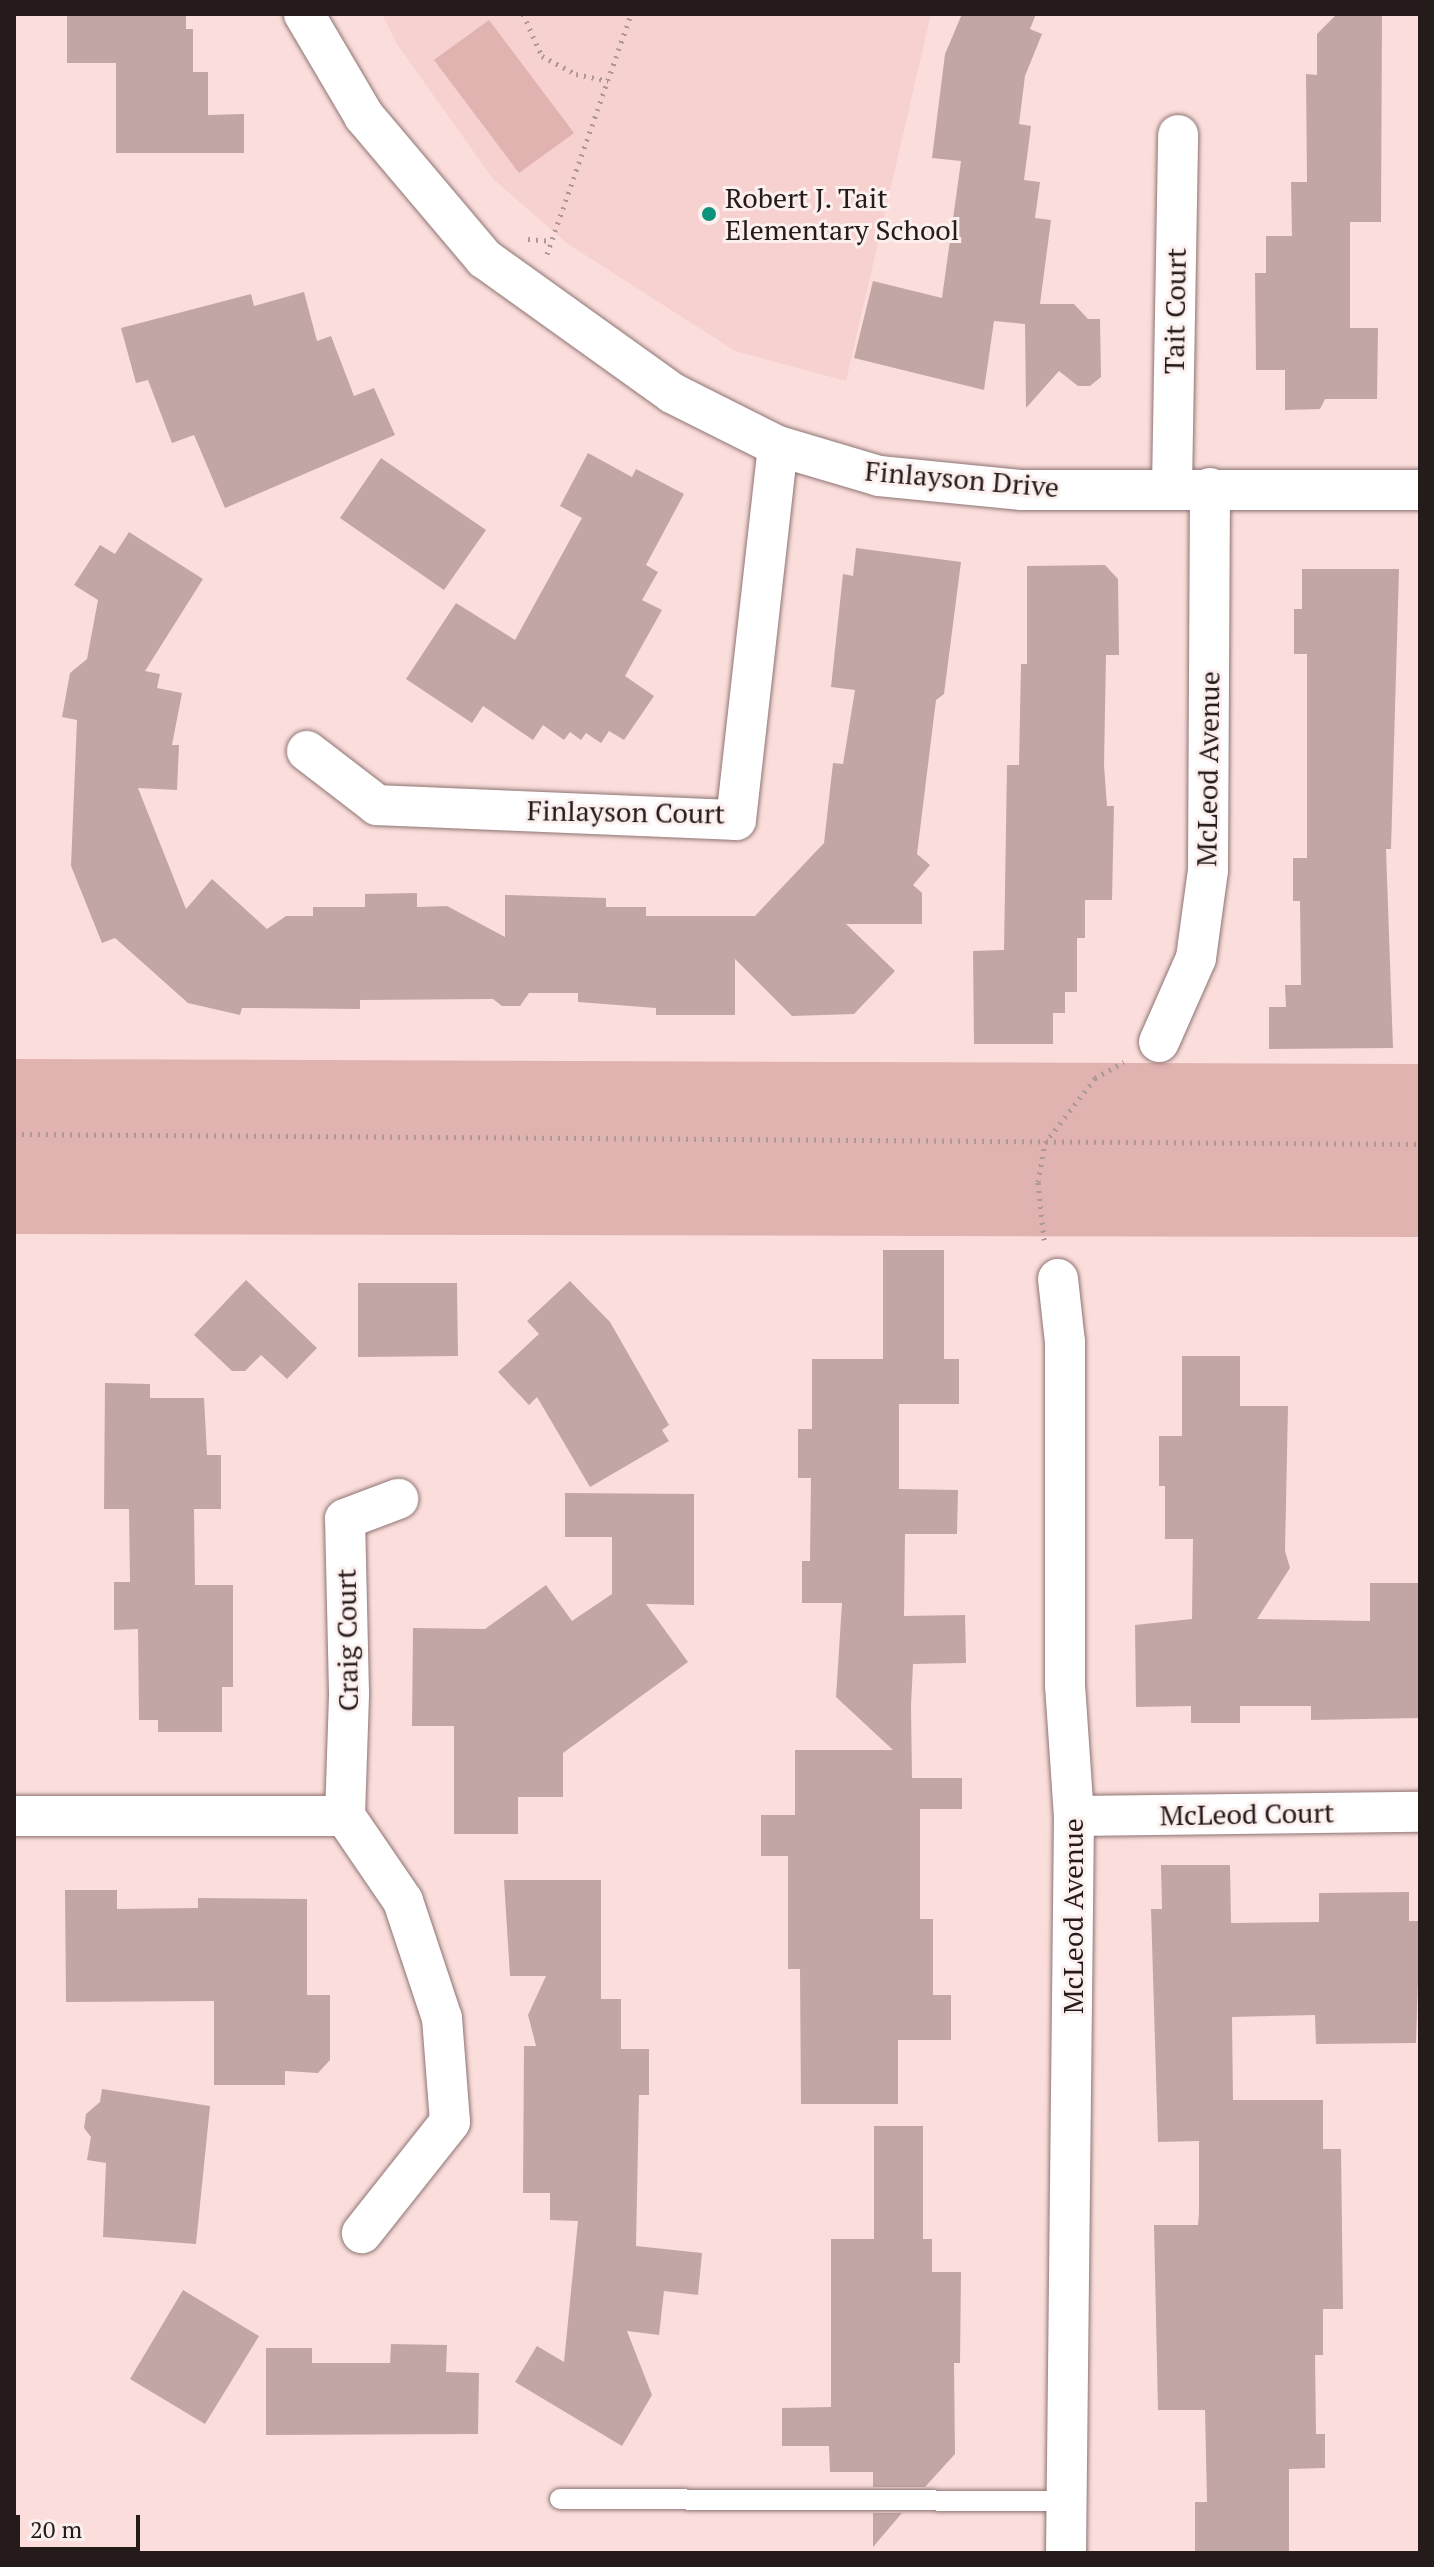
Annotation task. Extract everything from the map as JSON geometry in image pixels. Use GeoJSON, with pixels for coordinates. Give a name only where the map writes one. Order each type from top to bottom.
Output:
{"type":"FeatureCollection","features":[{"type":"Feature","properties":{"kind":"street","name":"Finlayson Drive"},"geometry":{"type":"LineString","coordinates":[[304,14],[364,116],[485,259],[672,393],[778,446],[879,476],[1022,490],[1191,487],[1420,490]]}},
{"type":"Feature","properties":{"kind":"street","name":"Tait Court"},"geometry":{"type":"LineString","coordinates":[[1178,135],[1191,487]]}},
{"type":"Feature","properties":{"kind":"street","name":"Finlayson Court"},"geometry":{"type":"LineString","coordinates":[[307,751],[377,805],[736,820],[778,446]]}},
{"type":"Feature","properties":{"kind":"street","name":"McLeod Avenue"},"geometry":{"type":"LineString","coordinates":[[1159,1042],[1196,958],[1208,870],[1191,487]]}},
{"type":"Feature","properties":{"kind":"street","name":"McLeod Avenue"},"geometry":{"type":"LineString","coordinates":[[1058,1279],[1065,1342],[1065,1685],[1074,1816],[1069,2501],[1066,2553]]}},
{"type":"Feature","properties":{"kind":"street","name":"Craig Court"},"geometry":{"type":"LineString","coordinates":[[345,1816],[345,1519],[398,1499]]}},
{"type":"Feature","properties":{"kind":"street","name":"McLeod Court"},"geometry":{"type":"LineString","coordinates":[[1074,1816],[1420,1812]]}},
{"type":"Feature","properties":{"kind":"street"},"geometry":{"type":"LineString","coordinates":[[14,1816],[345,1816],[403,1901],[442,2018],[450,2122],[362,2233]]}},
{"type":"Feature","properties":{"kind":"lane"},"geometry":{"type":"LineString","coordinates":[[560,2499],[1069,2501]]}},
{"type":"Feature","properties":{"kind":"path"},"geometry":{"type":"LineString","coordinates":[[523,14],[542,56],[576,74],[608,81]]}},
{"type":"Feature","properties":{"kind":"path"},"geometry":{"type":"LineString","coordinates":[[541,270],[631,14]]}},
{"type":"Feature","properties":{"kind":"path"},"geometry":{"type":"LineString","coordinates":[[1058,1279],[1046,1250],[1038,1182],[1045,1143],[1095,1078],[1159,1042]]}},
{"type":"Feature","properties":{"kind":"path"},"geometry":{"type":"LineString","coordinates":[[14,1134],[1420,1144]]}},
{"type":"Feature","properties":{"kind":"shaded area","name":"Robert J. Tait Elementary School"},"geometry":{"type":"Polygon","coordinates":[[[382,14],[931,14],[846,381],[735,351],[568,244],[493,179],[396,43],[382,14]]]}},
{"type":"Feature","properties":{"kind":"shaded area"},"geometry":{"type":"Polygon","coordinates":[[[489,20],[574,133],[519,173],[434,60],[489,20]]]}},
{"type":"Feature","properties":{"kind":"shaded area"},"geometry":{"type":"Polygon","coordinates":[[[14,1059],[1420,1064],[1420,1237],[14,1234],[14,1059]]]}},
{"type":"Feature","properties":{"kind":"building"},"geometry":{"type":"Polygon","coordinates":[[[67,14],[186,14],[186,29],[193,29],[193,72],[208,72],[208,115],[244,114],[244,153],[116,153],[116,63],[67,63],[67,14]]]}},
{"type":"Feature","properties":{"kind":"building"},"geometry":{"type":"Polygon","coordinates":[[[962,14],[1036,14],[1030,29],[1042,34],[1025,76],[1019,124],[1031,126],[1024,180],[1040,182],[1035,218],[1051,220],[1040,304],[1074,304],[1088,319],[1100,319],[1101,377],[1090,386],[1078,386],[1059,371],[1026,408],[1025,324],[994,321],[984,390],[854,358],[873,281],[942,298],[961,161],[932,158],[945,54],[962,14]]]}},
{"type":"Feature","properties":{"kind":"building"},"geometry":{"type":"Polygon","coordinates":[[[1337,14],[1382,14],[1381,222],[1350,222],[1350,328],[1378,328],[1377,399],[1325,399],[1320,409],[1285,410],[1285,370],[1256,370],[1255,273],[1266,273],[1266,236],[1292,236],[1291,182],[1307,182],[1306,74],[1317,75],[1317,34],[1337,14]]]}},
{"type":"Feature","properties":{"kind":"building"},"geometry":{"type":"Polygon","coordinates":[[[304,292],[317,341],[331,336],[354,396],[374,388],[395,435],[225,508],[194,435],[172,443],[148,380],[136,383],[121,328],[251,294],[254,306],[304,292]]]}},
{"type":"Feature","properties":{"kind":"building"},"geometry":{"type":"Polygon","coordinates":[[[588,453],[632,477],[636,469],[684,494],[646,565],[658,572],[642,600],[662,610],[625,676],[654,696],[624,740],[609,731],[601,743],[586,733],[581,740],[570,732],[564,740],[543,725],[533,740],[483,706],[472,723],[406,679],[456,603],[515,640],[582,518],[560,506],[588,453]]]}},
{"type":"Feature","properties":{"kind":"building"},"geometry":{"type":"Polygon","coordinates":[[[381,458],[486,530],[444,590],[340,518],[381,458]]]}},
{"type":"Feature","properties":{"kind":"building"},"geometry":{"type":"Polygon","coordinates":[[[129,532],[203,579],[145,671],[160,674],[157,688],[182,693],[172,745],[179,745],[177,790],[138,788],[186,909],[212,879],[267,929],[286,916],[313,916],[313,907],[365,907],[365,894],[417,893],[417,907],[447,906],[505,937],[505,895],[606,898],[606,907],[646,907],[646,916],[755,916],[824,843],[833,763],[843,764],[855,690],[831,687],[843,574],[853,576],[856,548],[961,562],[944,694],[936,700],[917,854],[930,865],[913,885],[922,893],[922,924],[846,924],[895,971],[854,1014],[792,1016],[735,959],[735,1015],[656,1015],[656,1008],[578,1002],[578,993],[529,993],[520,1006],[502,1006],[493,999],[360,1000],[360,1009],[242,1008],[240,1015],[188,1003],[115,938],[102,943],[71,866],[77,720],[62,717],[70,673],[87,659],[98,600],[74,585],[100,545],[115,554],[129,532]]]}},
{"type":"Feature","properties":{"kind":"building"},"geometry":{"type":"Polygon","coordinates":[[[1105,565],[1118,579],[1119,655],[1106,655],[1104,765],[1107,806],[1114,806],[1112,900],[1085,900],[1085,938],[1077,938],[1077,992],[1065,992],[1065,1013],[1053,1013],[1053,1044],[974,1044],[973,951],[1004,950],[1007,765],[1019,765],[1021,664],[1027,664],[1027,566],[1105,565]]]}},
{"type":"Feature","properties":{"kind":"building"},"geometry":{"type":"Polygon","coordinates":[[[1302,569],[1399,569],[1391,849],[1386,849],[1393,1048],[1269,1049],[1269,1007],[1286,1007],[1285,985],[1301,985],[1300,901],[1293,901],[1293,858],[1307,858],[1307,654],[1294,654],[1294,609],[1302,609],[1302,569]]]}},
{"type":"Feature","properties":{"kind":"building"},"geometry":{"type":"Polygon","coordinates":[[[883,1250],[944,1250],[944,1359],[959,1359],[959,1404],[899,1404],[899,1489],[958,1490],[957,1534],[905,1534],[904,1616],[965,1615],[966,1663],[913,1664],[911,1706],[912,1778],[962,1778],[962,1809],[920,1809],[920,1919],[933,1919],[933,1995],[951,1995],[951,2040],[898,2040],[898,2104],[801,2104],[800,1969],[788,1969],[788,1856],[761,1856],[761,1815],[795,1815],[795,1750],[893,1750],[836,1697],[842,1603],[802,1603],[802,1561],[810,1561],[811,1478],[798,1478],[798,1429],[812,1429],[812,1359],[883,1359],[883,1250]]]}},
{"type":"Feature","properties":{"kind":"building"},"geometry":{"type":"Polygon","coordinates":[[[246,1280],[317,1348],[287,1379],[261,1355],[245,1371],[232,1371],[194,1335],[246,1280]]]}},
{"type":"Feature","properties":{"kind":"building"},"geometry":{"type":"Polygon","coordinates":[[[570,1281],[610,1322],[669,1425],[662,1430],[669,1441],[590,1487],[537,1397],[529,1405],[498,1372],[539,1334],[527,1321],[570,1281]]]}},
{"type":"Feature","properties":{"kind":"building"},"geometry":{"type":"Polygon","coordinates":[[[358,1283],[457,1283],[458,1356],[358,1357],[358,1283]]]}},
{"type":"Feature","properties":{"kind":"building"},"geometry":{"type":"Polygon","coordinates":[[[1182,1356],[1240,1356],[1240,1406],[1288,1406],[1285,1551],[1290,1568],[1257,1619],[1370,1621],[1370,1583],[1420,1583],[1420,1718],[1311,1720],[1311,1706],[1240,1706],[1240,1723],[1191,1723],[1191,1706],[1136,1707],[1135,1625],[1192,1619],[1193,1539],[1165,1539],[1165,1486],[1159,1486],[1159,1436],[1182,1436],[1182,1356]]]}},
{"type":"Feature","properties":{"kind":"building"},"geometry":{"type":"Polygon","coordinates":[[[105,1383],[150,1384],[150,1398],[204,1398],[207,1455],[221,1455],[221,1509],[194,1509],[195,1585],[233,1585],[233,1687],[222,1687],[222,1732],[158,1732],[158,1720],[139,1720],[138,1629],[114,1630],[114,1582],[130,1582],[129,1509],[104,1509],[105,1383]]]}},
{"type":"Feature","properties":{"kind":"building"},"geometry":{"type":"Polygon","coordinates":[[[565,1493],[694,1494],[694,1605],[646,1604],[688,1662],[563,1753],[563,1797],[518,1797],[518,1834],[454,1834],[454,1726],[412,1726],[413,1628],[485,1629],[546,1585],[572,1621],[612,1594],[612,1537],[565,1537],[565,1493]]]}},
{"type":"Feature","properties":{"kind":"building"},"geometry":{"type":"Polygon","coordinates":[[[1161,1865],[1230,1865],[1231,1923],[1319,1922],[1319,1893],[1409,1892],[1409,1921],[1420,1921],[1416,2043],[1316,2044],[1315,2015],[1232,2017],[1233,2100],[1323,2100],[1323,2149],[1341,2149],[1343,2309],[1323,2309],[1323,2355],[1315,2355],[1316,2434],[1325,2434],[1325,2468],[1289,2469],[1289,2553],[1195,2553],[1195,2502],[1207,2502],[1205,2410],[1158,2410],[1154,2225],[1198,2225],[1199,2213],[1199,2141],[1158,2142],[1151,1909],[1162,1909],[1161,1865]]]}},
{"type":"Feature","properties":{"kind":"building"},"geometry":{"type":"Polygon","coordinates":[[[504,1880],[601,1880],[601,1999],[621,1999],[621,2049],[649,2049],[649,2095],[639,2095],[636,2246],[702,2253],[698,2295],[664,2291],[659,2335],[627,2331],[652,2395],[622,2446],[515,2382],[537,2346],[564,2362],[578,2221],[550,2220],[550,2193],[523,2193],[524,2046],[536,2046],[528,2015],[546,1976],[510,1976],[504,1880]]]}},
{"type":"Feature","properties":{"kind":"building"},"geometry":{"type":"Polygon","coordinates":[[[65,1890],[117,1890],[117,1909],[198,1908],[198,1898],[307,1899],[307,1995],[330,1995],[330,2060],[318,2073],[285,2071],[285,2085],[214,2085],[214,2001],[66,2002],[65,1890]]]}},
{"type":"Feature","properties":{"kind":"building"},"geometry":{"type":"Polygon","coordinates":[[[102,2089],[210,2106],[196,2244],[103,2237],[106,2163],[87,2160],[91,2137],[84,2128],[86,2114],[100,2102],[102,2089]]]}},
{"type":"Feature","properties":{"kind":"building"},"geometry":{"type":"Polygon","coordinates":[[[874,2126],[923,2126],[923,2239],[932,2239],[932,2272],[961,2272],[960,2363],[954,2363],[955,2454],[925,2487],[873,2487],[873,2472],[830,2472],[829,2446],[782,2446],[782,2408],[831,2407],[831,2239],[874,2239],[874,2126]]]}},
{"type":"Feature","properties":{"kind":"building"},"geometry":{"type":"Polygon","coordinates":[[[183,2290],[259,2336],[205,2424],[130,2379],[183,2290]]]}},
{"type":"Feature","properties":{"kind":"building"},"geometry":{"type":"Polygon","coordinates":[[[391,2344],[447,2345],[446,2372],[479,2373],[478,2434],[266,2435],[266,2348],[312,2348],[312,2363],[390,2363],[391,2344]]]}},
{"type":"Feature","properties":{"kind":"building"},"geometry":{"type":"Polygon","coordinates":[[[873,2513],[902,2513],[873,2547],[873,2513]]]}},
{"type":"Feature","properties":{"kind":"place","name":"Robert J. Tait Elementary School"},"geometry":{"type":"Point","coordinates":[709,214]}}]}
